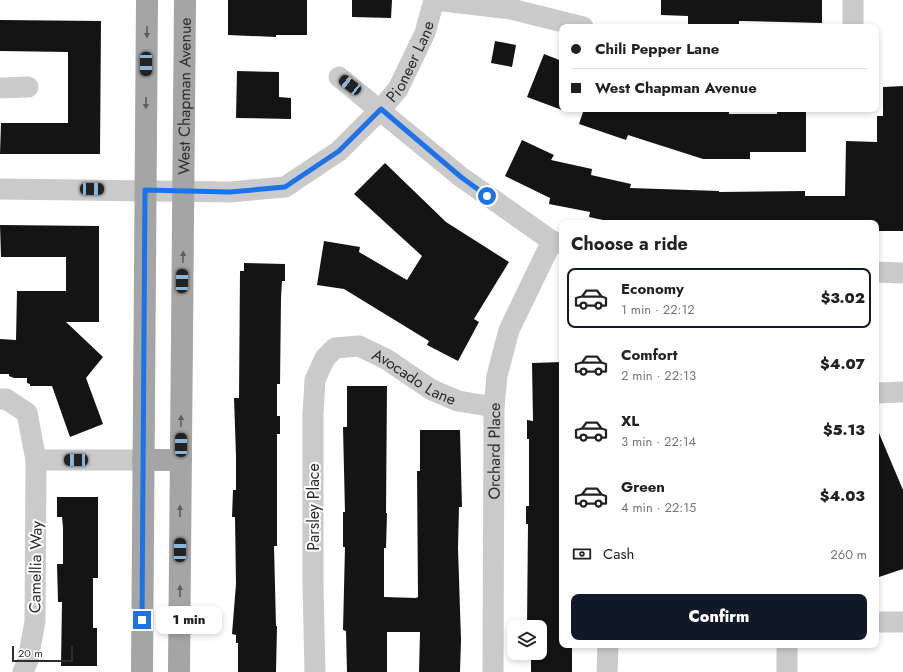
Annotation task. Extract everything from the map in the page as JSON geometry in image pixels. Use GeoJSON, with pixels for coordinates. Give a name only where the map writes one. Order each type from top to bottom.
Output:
{"type":"FeatureCollection","features":[{"type":"Feature","properties":{"kind":"main road"},"geometry":{"type":"LineString","coordinates":[[142,672],[147,0]]}},
{"type":"Feature","properties":{"kind":"main road","name":"West Chapman Avenue"},"geometry":{"type":"LineString","coordinates":[[179,672],[185,0]]}},
{"type":"Feature","properties":{"kind":"main road"},"geometry":{"type":"LineString","coordinates":[[143,460],[181,460]]}},
{"type":"Feature","properties":{"kind":"street","name":"Pioneer Lane"},"geometry":{"type":"LineString","coordinates":[[0,189],[183,190],[230,192],[285,187],[339,151],[381,109],[398,89],[413,61],[425,33],[434,0]]}},
{"type":"Feature","properties":{"kind":"street"},"geometry":{"type":"LineString","coordinates":[[434,0],[511,9],[574,24]]}},
{"type":"Feature","properties":{"kind":"street"},"geometry":{"type":"LineString","coordinates":[[853,0],[853,24]]}},
{"type":"Feature","properties":{"kind":"street"},"geometry":{"type":"LineString","coordinates":[[339,77],[381,109],[461,177],[557,243]]}},
{"type":"Feature","properties":{"kind":"street"},"geometry":{"type":"LineString","coordinates":[[0,88],[28,87]]}},
{"type":"Feature","properties":{"kind":"street","name":"Orchard Place"},"geometry":{"type":"LineString","coordinates":[[494,672],[494,408],[497,376],[509,330],[557,243]]}},
{"type":"Feature","properties":{"kind":"street"},"geometry":{"type":"LineString","coordinates":[[879,272],[903,272]]}},
{"type":"Feature","properties":{"kind":"street","name":"Avocado Lane"},"geometry":{"type":"LineString","coordinates":[[335,348],[360,346],[386,359],[432,390],[458,401],[494,408]]}},
{"type":"Feature","properties":{"kind":"street","name":"Parsley Place"},"geometry":{"type":"LineString","coordinates":[[315,672],[312,414],[315,380],[325,358],[335,348]]}},
{"type":"Feature","properties":{"kind":"street"},"geometry":{"type":"LineString","coordinates":[[879,392],[903,392]]}},
{"type":"Feature","properties":{"kind":"street","name":"Camellia Way"},"geometry":{"type":"LineString","coordinates":[[0,399],[6,399],[27,413],[36,460],[35,621],[28,660],[23,672]]}},
{"type":"Feature","properties":{"kind":"street"},"geometry":{"type":"LineString","coordinates":[[36,460],[143,460]]}},
{"type":"Feature","properties":{"kind":"street"},"geometry":{"type":"LineString","coordinates":[[879,622],[903,622]]}},
{"type":"Feature","properties":{"kind":"street"},"geometry":{"type":"LineString","coordinates":[[607,672],[608,648]]}},
{"type":"Feature","properties":{"kind":"street"},"geometry":{"type":"LineString","coordinates":[[787,648],[787,672]]}},
{"type":"Feature","properties":{"kind":"building"},"geometry":{"type":"Polygon","coordinates":[[[228,0],[307,0],[307,35],[276,35],[276,37],[228,35],[228,0]]]}},
{"type":"Feature","properties":{"kind":"building"},"geometry":{"type":"Polygon","coordinates":[[[352,0],[392,0],[391,18],[352,17],[352,0]]]}},
{"type":"Feature","properties":{"kind":"building"},"geometry":{"type":"Polygon","coordinates":[[[661,0],[822,0],[822,23],[739,21],[739,24],[688,24],[688,16],[661,15],[661,0]]]}},
{"type":"Feature","properties":{"kind":"building"},"geometry":{"type":"Polygon","coordinates":[[[0,20],[101,21],[100,154],[0,154],[1,123],[68,123],[68,52],[0,51],[0,20]]]}},
{"type":"Feature","properties":{"kind":"building"},"geometry":{"type":"Polygon","coordinates":[[[495,41],[516,45],[512,67],[491,63],[495,41]]]}},
{"type":"Feature","properties":{"kind":"building"},"geometry":{"type":"Polygon","coordinates":[[[544,54],[559,60],[559,109],[527,97],[544,54]]]}},
{"type":"Feature","properties":{"kind":"building"},"geometry":{"type":"Polygon","coordinates":[[[237,71],[279,72],[279,97],[291,98],[291,119],[236,118],[237,71]]]}},
{"type":"Feature","properties":{"kind":"building"},"geometry":{"type":"Polygon","coordinates":[[[903,86],[903,231],[879,231],[879,220],[603,220],[589,217],[590,212],[549,204],[550,198],[505,176],[522,140],[554,155],[551,160],[592,169],[591,175],[631,184],[630,188],[719,192],[805,191],[805,196],[845,196],[846,141],[877,142],[877,116],[883,116],[883,87],[903,86]]]}},
{"type":"Feature","properties":{"kind":"building"},"geometry":{"type":"Polygon","coordinates":[[[583,112],[729,112],[729,114],[777,114],[777,112],[806,112],[806,152],[750,152],[750,159],[703,159],[628,135],[626,140],[579,124],[583,112]]]}},
{"type":"Feature","properties":{"kind":"building"},"geometry":{"type":"Polygon","coordinates":[[[385,163],[446,222],[509,262],[474,319],[479,322],[458,361],[427,345],[429,341],[344,289],[317,285],[324,241],[360,247],[359,252],[407,280],[422,256],[354,194],[385,163]]]}},
{"type":"Feature","properties":{"kind":"building"},"geometry":{"type":"Polygon","coordinates":[[[0,225],[99,226],[99,322],[66,322],[103,357],[86,378],[103,424],[70,437],[52,386],[30,386],[30,384],[27,383],[27,378],[14,378],[9,376],[9,374],[0,374],[0,339],[16,340],[17,291],[66,291],[66,257],[1,257],[0,225]]]}},
{"type":"Feature","properties":{"kind":"building"},"geometry":{"type":"Polygon","coordinates":[[[244,263],[285,264],[285,281],[282,281],[281,298],[280,384],[277,384],[277,416],[280,416],[280,434],[277,434],[277,546],[274,546],[277,626],[276,672],[238,672],[238,643],[236,643],[236,635],[232,634],[236,584],[235,517],[232,517],[233,490],[236,490],[234,398],[239,398],[240,271],[244,271],[244,263]]]}},
{"type":"Feature","properties":{"kind":"building"},"geometry":{"type":"Polygon","coordinates":[[[559,362],[559,648],[572,648],[572,672],[531,672],[531,660],[547,660],[547,620],[527,620],[528,524],[526,524],[526,506],[529,506],[529,439],[527,439],[527,420],[533,421],[532,363],[559,362]]]}},
{"type":"Feature","properties":{"kind":"building"},"geometry":{"type":"Polygon","coordinates":[[[347,386],[387,386],[387,513],[386,548],[384,548],[384,597],[418,597],[417,471],[420,471],[420,430],[460,430],[462,507],[459,507],[458,548],[461,640],[460,672],[419,672],[420,632],[387,632],[387,672],[347,672],[346,631],[343,630],[345,547],[343,547],[343,512],[345,512],[343,427],[347,427],[347,386]]]}},
{"type":"Feature","properties":{"kind":"building"},"geometry":{"type":"Polygon","coordinates":[[[879,433],[903,490],[903,569],[879,577],[879,433]]]}},
{"type":"Feature","properties":{"kind":"building"},"geometry":{"type":"Polygon","coordinates":[[[57,497],[98,497],[98,578],[93,578],[93,628],[97,628],[97,666],[61,666],[62,602],[58,602],[57,564],[63,564],[63,528],[62,517],[57,517],[57,497]]]}},
{"type":"Feature","properties":{"kind":"route"},"geometry":{"type":"LineString","coordinates":[[142,620],[145,190],[230,192],[285,187],[339,151],[381,109],[461,177],[487,196]]}}]}
